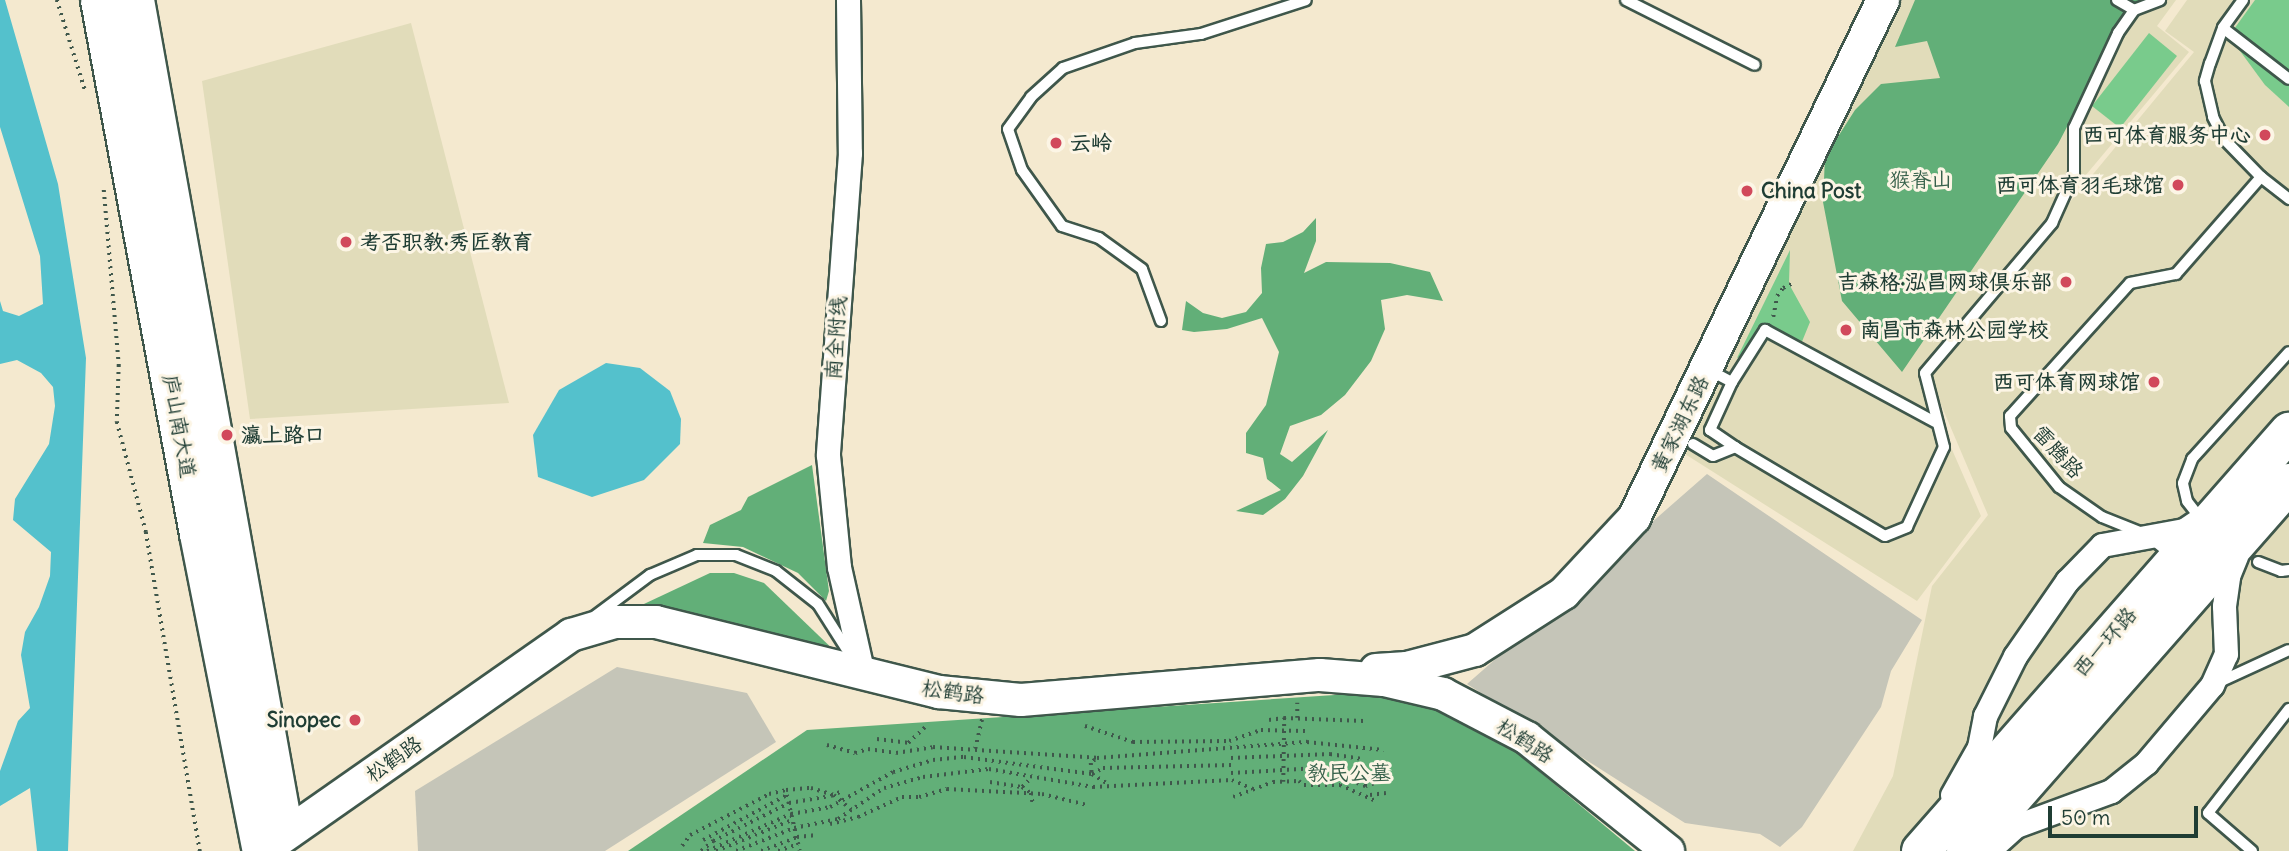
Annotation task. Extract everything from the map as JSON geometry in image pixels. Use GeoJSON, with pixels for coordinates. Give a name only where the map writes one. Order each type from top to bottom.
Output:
{"type":"FeatureCollection","features":[{"type":"Feature","properties":{"kind":"highway","name":"庐山南大道"},"geometry":{"type":"LineString","coordinates":[[100,0],[198,534],[274,847]]}},
{"type":"Feature","properties":{"kind":"highway","name":"庐山南大道"},"geometry":{"type":"LineString","coordinates":[[135,0],[274,847]]}},
{"type":"Feature","properties":{"kind":"highway","name":"西一环路"},"geometry":{"type":"LineString","coordinates":[[1966,851],[2233,526],[2289,432]]}},
{"type":"Feature","properties":{"kind":"highway","name":"西一环路"},"geometry":{"type":"LineString","coordinates":[[1918,851],[2177,559],[2233,526],[2289,483]]}},
{"type":"Feature","properties":{"kind":"main road","name":"黄家湖东路"},"geometry":{"type":"LineString","coordinates":[[1320,675],[1407,668],[1475,650],[1564,593],[1634,518],[1719,375],[1883,0]]}},
{"type":"Feature","properties":{"kind":"main road","name":"松鹤路"},"geometry":{"type":"LineString","coordinates":[[274,847],[571,635],[615,622],[656,622],[939,692],[1021,700],[1320,675],[1384,680],[1443,694],[1527,738],[1668,851]]}},
{"type":"Feature","properties":{"kind":"street","name":"南全附线"},"geometry":{"type":"LineString","coordinates":[[848,0],[849,153],[828,455],[839,567],[863,674]]}},
{"type":"Feature","properties":{"kind":"street"},"geometry":{"type":"LineString","coordinates":[[1918,851],[1974,757],[1985,716],[2015,656],[2067,581],[2102,545],[2147,535],[2233,526],[2224,606],[2226,654],[2212,685],[2146,763],[2111,791],[2016,826],[1988,851]]}},
{"type":"Feature","properties":{"kind":"lane"},"geometry":{"type":"LineString","coordinates":[[1161,321],[1142,270],[1099,239],[1062,226],[1023,170],[1008,129],[1031,97],[1063,68],[1136,43],[1201,34],[1306,0]]}},
{"type":"Feature","properties":{"kind":"lane"},"geometry":{"type":"LineString","coordinates":[[1626,0],[1755,65]]}},
{"type":"Feature","properties":{"kind":"lane"},"geometry":{"type":"LineString","coordinates":[[2117,0],[2134,9]]}},
{"type":"Feature","properties":{"kind":"lane"},"geometry":{"type":"LineString","coordinates":[[1935,422],[1765,330],[1719,375],[1710,430],[1885,536],[1907,527],[1944,447],[1935,422],[1925,373],[2052,223],[2074,174],[2074,128],[2118,33],[2134,9],[2160,0]]}},
{"type":"Feature","properties":{"kind":"lane"},"geometry":{"type":"LineString","coordinates":[[2242,0],[2223,28],[2206,81],[2213,117],[2224,139],[2262,177],[2289,199]]}},
{"type":"Feature","properties":{"kind":"lane"},"geometry":{"type":"LineString","coordinates":[[2223,28],[2289,79]]}},
{"type":"Feature","properties":{"kind":"lane","name":"雷腾路"},"geometry":{"type":"LineString","coordinates":[[2177,559],[2147,535],[2102,517],[2059,486],[2011,428],[2010,416],[2130,283],[2176,274],[2262,177]]}},
{"type":"Feature","properties":{"kind":"lane"},"geometry":{"type":"LineString","coordinates":[[2289,352],[2192,459],[2183,484],[2187,501],[2233,526],[2281,571],[2289,570]]}},
{"type":"Feature","properties":{"kind":"lane"},"geometry":{"type":"LineString","coordinates":[[1693,444],[1713,456],[1735,447]]}},
{"type":"Feature","properties":{"kind":"lane"},"geometry":{"type":"LineString","coordinates":[[571,635],[650,575],[697,555],[736,555],[776,571],[818,604],[863,674]]}},
{"type":"Feature","properties":{"kind":"lane"},"geometry":{"type":"LineString","coordinates":[[2212,685],[2289,650]]}},
{"type":"Feature","properties":{"kind":"lane"},"geometry":{"type":"LineString","coordinates":[[2252,851],[2208,813],[2289,709]]}},
{"type":"Feature","properties":{"kind":"path"},"geometry":{"type":"LineString","coordinates":[[57,0],[89,101]]}},
{"type":"Feature","properties":{"kind":"path"},"geometry":{"type":"LineString","coordinates":[[103,179],[119,365],[117,422],[146,532],[200,851]]}},
{"type":"Feature","properties":{"kind":"path"},"geometry":{"type":"LineString","coordinates":[[1765,330],[1772,320],[1777,296],[1783,288],[1793,283]]}},
{"type":"Feature","properties":{"kind":"path"},"geometry":{"type":"LineString","coordinates":[[1283,782],[1284,718]]}},
{"type":"Feature","properties":{"kind":"path"},"geometry":{"type":"LineString","coordinates":[[1269,720],[1284,718],[1364,721]]}},
{"type":"Feature","properties":{"kind":"path"},"geometry":{"type":"LineString","coordinates":[[908,743],[926,726]]}},
{"type":"Feature","properties":{"kind":"path"},"geometry":{"type":"LineString","coordinates":[[1085,726],[1133,742],[1229,741],[1261,730],[1305,731]]}},
{"type":"Feature","properties":{"kind":"path"},"geometry":{"type":"LineString","coordinates":[[877,739],[908,743],[918,748]]}},
{"type":"Feature","properties":{"kind":"path"},"geometry":{"type":"LineString","coordinates":[[827,746],[855,754],[867,749],[896,753],[918,748],[1097,758],[1307,742],[1384,750]]}},
{"type":"Feature","properties":{"kind":"path"},"geometry":{"type":"LineString","coordinates":[[1231,758],[1330,754],[1361,759]]}},
{"type":"Feature","properties":{"kind":"path"},"geometry":{"type":"LineString","coordinates":[[707,851],[791,814],[830,807],[892,772],[933,760],[964,757],[1093,774],[1109,785]]}},
{"type":"Feature","properties":{"kind":"path"},"geometry":{"type":"LineString","coordinates":[[1093,774],[1091,763],[1097,758]]}},
{"type":"Feature","properties":{"kind":"path"},"geometry":{"type":"LineString","coordinates":[[1093,774],[1103,768],[1232,765]]}},
{"type":"Feature","properties":{"kind":"path"},"geometry":{"type":"LineString","coordinates":[[1231,773],[1335,766],[1351,774],[1363,774],[1381,781],[1366,786],[1357,783],[1351,774]]}},
{"type":"Feature","properties":{"kind":"path"},"geometry":{"type":"LineString","coordinates":[[736,851],[794,828],[838,819],[884,788],[923,777],[989,769],[1093,786],[1232,780],[1252,789]]}},
{"type":"Feature","properties":{"kind":"path"},"geometry":{"type":"LineString","coordinates":[[1022,787],[1032,777]]}},
{"type":"Feature","properties":{"kind":"path"},"geometry":{"type":"LineString","coordinates":[[990,782],[1022,787],[1031,793],[1033,804]]}},
{"type":"Feature","properties":{"kind":"path"},"geometry":{"type":"LineString","coordinates":[[1233,797],[1252,789],[1283,782],[1340,785],[1368,795],[1376,801]]}},
{"type":"Feature","properties":{"kind":"path"},"geometry":{"type":"LineString","coordinates":[[682,846],[690,835],[769,794],[811,788],[834,794],[852,810]]}},
{"type":"Feature","properties":{"kind":"path"},"geometry":{"type":"LineString","coordinates":[[830,824],[858,817],[902,797],[919,797],[947,789],[1031,793],[1087,805]]}},
{"type":"Feature","properties":{"kind":"path"},"geometry":{"type":"LineString","coordinates":[[786,792],[800,851]]}},
{"type":"Feature","properties":{"kind":"path"},"geometry":{"type":"LineString","coordinates":[[703,840],[786,792]]}},
{"type":"Feature","properties":{"kind":"path"},"geometry":{"type":"LineString","coordinates":[[701,851],[713,841],[789,803],[839,792]]}},
{"type":"Feature","properties":{"kind":"path"},"geometry":{"type":"LineString","coordinates":[[1368,795],[1387,793]]}},
{"type":"Feature","properties":{"kind":"path"},"geometry":{"type":"LineString","coordinates":[[716,851],[792,820]]}},
{"type":"Feature","properties":{"kind":"path"},"geometry":{"type":"LineString","coordinates":[[761,851],[797,837],[817,835]]}},
{"type":"Feature","properties":{"kind":"path"},"geometry":{"type":"LineString","coordinates":[[778,851],[798,844]]}},
{"type":"Feature","properties":{"kind":"shaded area","name":"南昌市森林公园学校"},"geometry":{"type":"Polygon","coordinates":[[[1902,0],[2176,0],[2157,26],[2189,52],[1919,374],[1981,516],[1917,601],[1677,449],[1902,0]]]}},
{"type":"Feature","properties":{"kind":"shaded area"},"geometry":{"type":"Polygon","coordinates":[[[2187,0],[2289,0],[2289,851],[1853,851],[1893,776],[1932,586],[1988,515],[1928,374],[2194,52],[2165,31],[2187,0]]]}},
{"type":"Feature","properties":{"kind":"shaded area","name":"考否职教·秀匠教育"},"geometry":{"type":"Polygon","coordinates":[[[411,23],[509,403],[250,419],[202,81],[411,23]]]}},
{"type":"Feature","properties":{"kind":"shaded area"},"geometry":{"type":"Polygon","coordinates":[[[1707,474],[1922,620],[1891,671],[1881,707],[1802,827],[1780,847],[1760,834],[1685,823],[1467,684],[1707,474]]]}},
{"type":"Feature","properties":{"kind":"shaded area"},"geometry":{"type":"Polygon","coordinates":[[[617,667],[747,693],[776,742],[605,851],[418,851],[415,791],[617,667]]]}},
{"type":"Feature","properties":{"kind":"green space","name":"猴脊山"},"geometry":{"type":"Polygon","coordinates":[[[1915,0],[2151,0],[2100,64],[2058,144],[1902,372],[1842,301],[1823,202],[1825,157],[1855,110],[1881,84],[1940,78],[1927,41],[1895,47],[1915,0]]]}},
{"type":"Feature","properties":{"kind":"green space"},"geometry":{"type":"Polygon","coordinates":[[[2255,0],[2289,0],[2289,107],[2265,85],[2229,36],[2255,0]]]}},
{"type":"Feature","properties":{"kind":"green space"},"geometry":{"type":"Polygon","coordinates":[[[2149,33],[2177,56],[2120,128],[2092,106],[2149,33]]]}},
{"type":"Feature","properties":{"kind":"green space"},"geometry":{"type":"Polygon","coordinates":[[[1316,218],[1316,241],[1304,273],[1326,262],[1390,263],[1430,272],[1443,301],[1407,295],[1381,300],[1385,329],[1371,361],[1345,395],[1321,415],[1290,426],[1280,454],[1292,462],[1328,430],[1303,476],[1285,499],[1263,515],[1236,511],[1281,490],[1267,479],[1263,458],[1246,453],[1246,433],[1266,405],[1279,352],[1262,318],[1227,329],[1194,332],[1182,330],[1186,301],[1203,313],[1222,318],[1246,312],[1262,293],[1261,268],[1266,244],[1283,242],[1303,232],[1316,218]]]}},
{"type":"Feature","properties":{"kind":"green space"},"geometry":{"type":"Polygon","coordinates":[[[1790,250],[1789,284],[1810,322],[1801,344],[1764,324],[1747,354],[1737,358],[1790,250]]]}},
{"type":"Feature","properties":{"kind":"green space"},"geometry":{"type":"Polygon","coordinates":[[[812,465],[829,591],[826,601],[798,573],[743,547],[703,543],[710,525],[741,510],[748,497],[812,465]]]}},
{"type":"Feature","properties":{"kind":"green space"},"geometry":{"type":"Polygon","coordinates":[[[710,573],[734,573],[764,583],[842,658],[629,611],[710,573]]]}},
{"type":"Feature","properties":{"kind":"green space","name":"教民公墓"},"geometry":{"type":"Polygon","coordinates":[[[1365,693],[1436,703],[1504,742],[1635,851],[628,851],[807,730],[1365,693]]]}},
{"type":"Feature","properties":{"kind":"water"},"geometry":{"type":"Polygon","coordinates":[[[0,0],[5,0],[58,184],[86,358],[68,851],[37,851],[30,788],[0,806],[0,771],[18,721],[30,708],[21,655],[25,632],[39,607],[50,576],[51,552],[13,520],[15,499],[49,444],[55,406],[53,387],[41,373],[17,360],[0,364],[0,301],[3,311],[19,316],[43,304],[40,256],[0,127],[0,0]]]}},
{"type":"Feature","properties":{"kind":"water"},"geometry":{"type":"Polygon","coordinates":[[[606,363],[640,368],[670,391],[681,419],[680,444],[644,480],[592,497],[538,477],[533,435],[559,390],[606,363]]]}},
{"type":"Feature","properties":{"kind":"place","name":"西可体育服务中心"},"geometry":{"type":"Point","coordinates":[2265,135]}},
{"type":"Feature","properties":{"kind":"place","name":"云岭"},"geometry":{"type":"Point","coordinates":[1056,143]}},
{"type":"Feature","properties":{"kind":"place","name":"西可体育羽毛球馆"},"geometry":{"type":"Point","coordinates":[2178,185]}},
{"type":"Feature","properties":{"kind":"place","name":"China Post"},"geometry":{"type":"Point","coordinates":[1747,191]}},
{"type":"Feature","properties":{"kind":"place","name":"考否职教·秀匠教育"},"geometry":{"type":"Point","coordinates":[346,242]}},
{"type":"Feature","properties":{"kind":"place","name":"吉森格·泓昌网球俱乐部"},"geometry":{"type":"Point","coordinates":[2066,282]}},
{"type":"Feature","properties":{"kind":"place","name":"南昌市森林公园学校"},"geometry":{"type":"Point","coordinates":[1846,330]}},
{"type":"Feature","properties":{"kind":"place","name":"西可体育网球馆"},"geometry":{"type":"Point","coordinates":[2154,382]}},
{"type":"Feature","properties":{"kind":"place","name":"瀛上路口"},"geometry":{"type":"Point","coordinates":[227,435]}},
{"type":"Feature","properties":{"kind":"place","name":"Sinopec"},"geometry":{"type":"Point","coordinates":[355,720]}}]}
